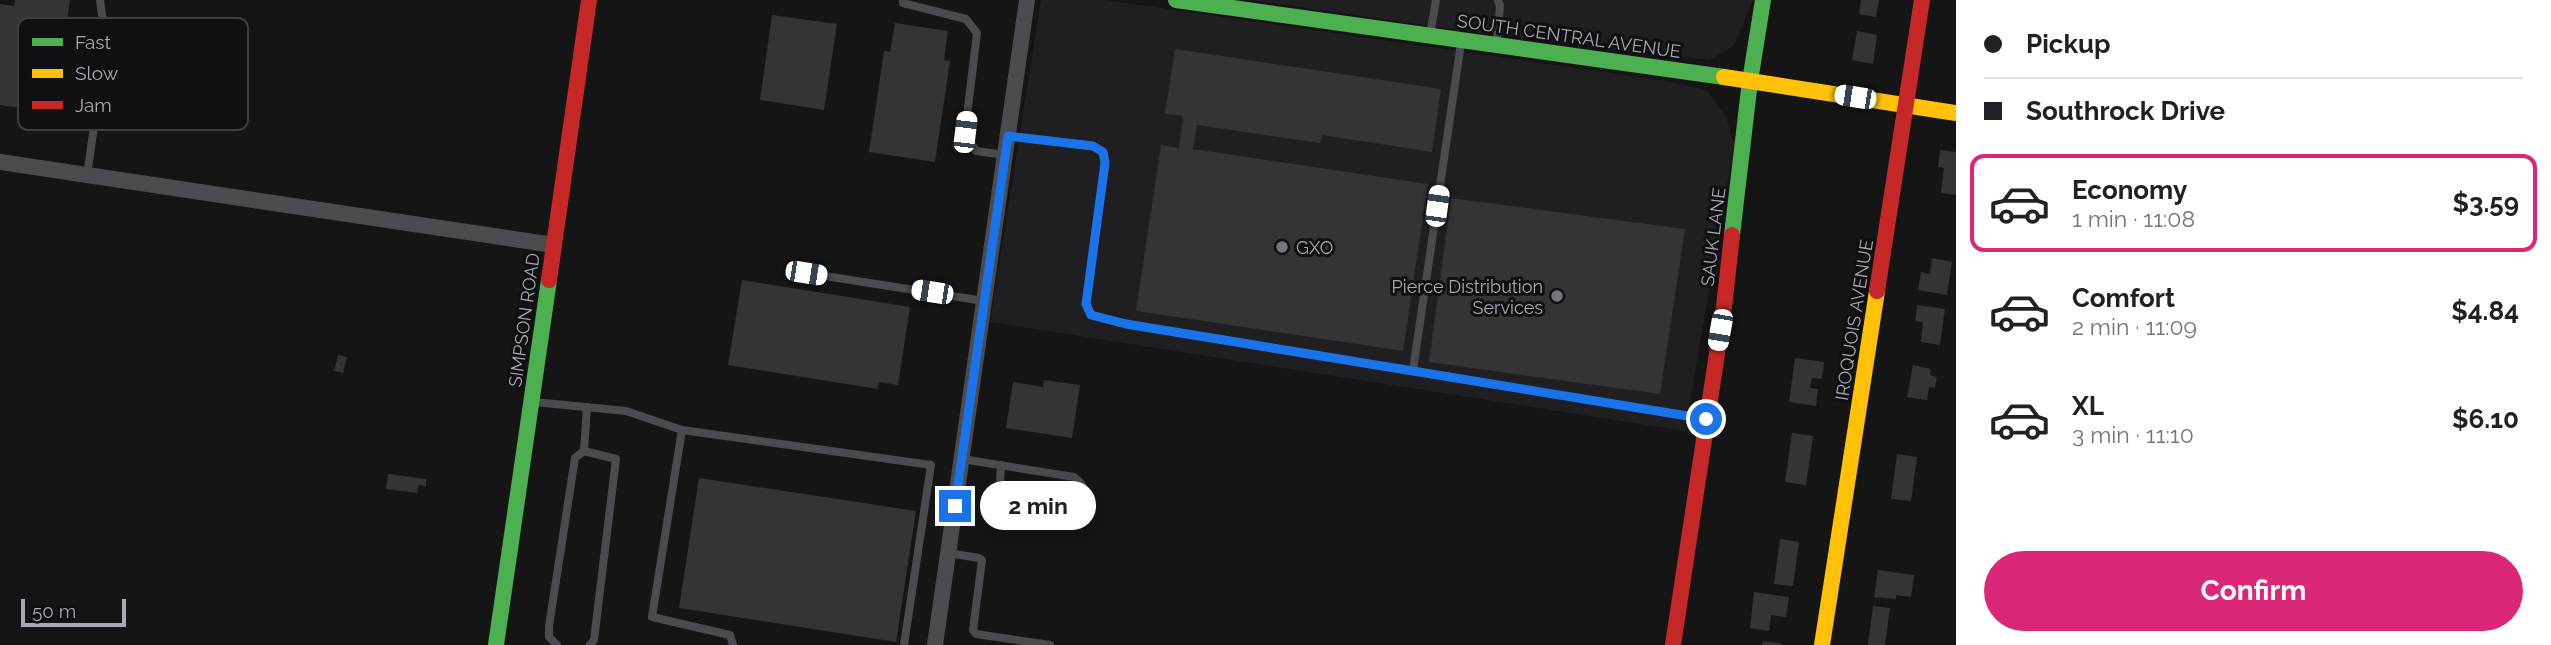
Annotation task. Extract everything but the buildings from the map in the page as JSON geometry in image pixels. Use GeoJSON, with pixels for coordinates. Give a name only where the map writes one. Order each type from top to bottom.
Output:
{"type":"FeatureCollection","features":[{"type":"Feature","properties":{"kind":"street","name":"SIMPSON ROAD"},"geometry":{"type":"LineString","coordinates":[[496,645],[589,0]]}},
{"type":"Feature","properties":{"kind":"street"},"geometry":{"type":"LineString","coordinates":[[935,645],[1027,0]]}},
{"type":"Feature","properties":{"kind":"street","name":"SOUTH CENTRAL AVENUE"},"geometry":{"type":"LineString","coordinates":[[1176,0],[1750,81],[1956,113]]}},
{"type":"Feature","properties":{"kind":"street","name":"SAUK LANE"},"geometry":{"type":"LineString","coordinates":[[1673,645],[1724,307],[1750,81],[1763,0]]}},
{"type":"Feature","properties":{"kind":"street","name":"IROQUOIS AVENUE"},"geometry":{"type":"LineString","coordinates":[[1822,645],[1922,0]]}},
{"type":"Feature","properties":{"kind":"street"},"geometry":{"type":"LineString","coordinates":[[0,162],[554,245]]}},
{"type":"Feature","properties":{"kind":"lane"},"geometry":{"type":"LineString","coordinates":[[100,0],[102,18]]}},
{"type":"Feature","properties":{"kind":"lane"},"geometry":{"type":"LineString","coordinates":[[903,0],[903,3],[966,19],[977,33],[965,132],[976,151],[1005,155]]}},
{"type":"Feature","properties":{"kind":"lane"},"geometry":{"type":"LineString","coordinates":[[1430,36],[1436,0]]}},
{"type":"Feature","properties":{"kind":"lane"},"geometry":{"type":"LineString","coordinates":[[1496,45],[1500,6],[1498,0]]}},
{"type":"Feature","properties":{"kind":"lane"},"geometry":{"type":"LineString","coordinates":[[1413,370],[1461,40]]}},
{"type":"Feature","properties":{"kind":"lane"},"geometry":{"type":"LineString","coordinates":[[88,175],[94,130]]}},
{"type":"Feature","properties":{"kind":"lane"},"geometry":{"type":"LineString","coordinates":[[1008,136],[1093,146],[1103,152],[1105,163],[1086,304],[1091,315],[1126,324],[1706,419]]}},
{"type":"Feature","properties":{"kind":"lane"},"geometry":{"type":"LineString","coordinates":[[806,273],[984,301]]}},
{"type":"Feature","properties":{"kind":"lane"},"geometry":{"type":"LineString","coordinates":[[531,402],[626,411],[682,430],[931,465],[904,645]]}},
{"type":"Feature","properties":{"kind":"lane"},"geometry":{"type":"LineString","coordinates":[[557,645],[549,638],[549,626],[575,458],[584,451],[587,407]]}},
{"type":"Feature","properties":{"kind":"lane"},"geometry":{"type":"LineString","coordinates":[[682,430],[652,617],[730,635],[733,645]]}},
{"type":"Feature","properties":{"kind":"lane"},"geometry":{"type":"LineString","coordinates":[[584,451],[616,459],[594,640],[590,645]]}},
{"type":"Feature","properties":{"kind":"lane"},"geometry":{"type":"LineString","coordinates":[[962,459],[1001,465],[1074,477],[1082,482],[1085,490],[1082,507],[1074,512],[1063,512],[1003,504],[999,500],[998,491],[1001,465]]}},
{"type":"Feature","properties":{"kind":"lane"},"geometry":{"type":"LineString","coordinates":[[948,553],[979,558],[982,561],[973,630],[976,634],[1050,645]]}},
{"type":"Feature","properties":{"kind":"shaded area"},"geometry":{"type":"Polygon","coordinates":[[[1041,0],[1105,0],[1666,81],[1707,90],[1726,117],[1734,144],[1685,431],[990,322],[1041,0]]]}},
{"type":"Feature","properties":{"kind":"shaded area"},"geometry":{"type":"Polygon","coordinates":[[[1252,0],[1753,0],[1734,46],[1709,60],[1474,32],[1252,0]]]}},
{"type":"Feature","properties":{"kind":"traffic: fast"},"geometry":{"type":"LineString","coordinates":[[1176,0],[1724,77]]}},
{"type":"Feature","properties":{"kind":"traffic: fast"},"geometry":{"type":"LineString","coordinates":[[1732,235],[1750,81],[1763,0]]}},
{"type":"Feature","properties":{"kind":"traffic: fast"},"geometry":{"type":"LineString","coordinates":[[496,645],[549,280]]}},
{"type":"Feature","properties":{"kind":"traffic: slow"},"geometry":{"type":"LineString","coordinates":[[1724,77],[1956,113]]}},
{"type":"Feature","properties":{"kind":"traffic: slow"},"geometry":{"type":"LineString","coordinates":[[1822,645],[1877,291]]}},
{"type":"Feature","properties":{"kind":"traffic: jam"},"geometry":{"type":"LineString","coordinates":[[549,280],[589,0]]}},
{"type":"Feature","properties":{"kind":"traffic: jam"},"geometry":{"type":"LineString","coordinates":[[1877,291],[1922,0]]}},
{"type":"Feature","properties":{"kind":"traffic: jam"},"geometry":{"type":"LineString","coordinates":[[1673,645],[1724,307],[1732,235]]}},
{"type":"Feature","properties":{"kind":"place","name":"GXO"},"geometry":{"type":"Point","coordinates":[1282,247]}},
{"type":"Feature","properties":{"kind":"place","name":"Pierce Distribution Services"},"geometry":{"type":"Point","coordinates":[1557,296]}},
{"type":"Feature","properties":{"kind":"route"},"geometry":{"type":"LineString","coordinates":[[955,506],[1008,136],[1093,146],[1103,152],[1105,163],[1086,304],[1091,315],[1126,324],[1706,419]]}}]}
